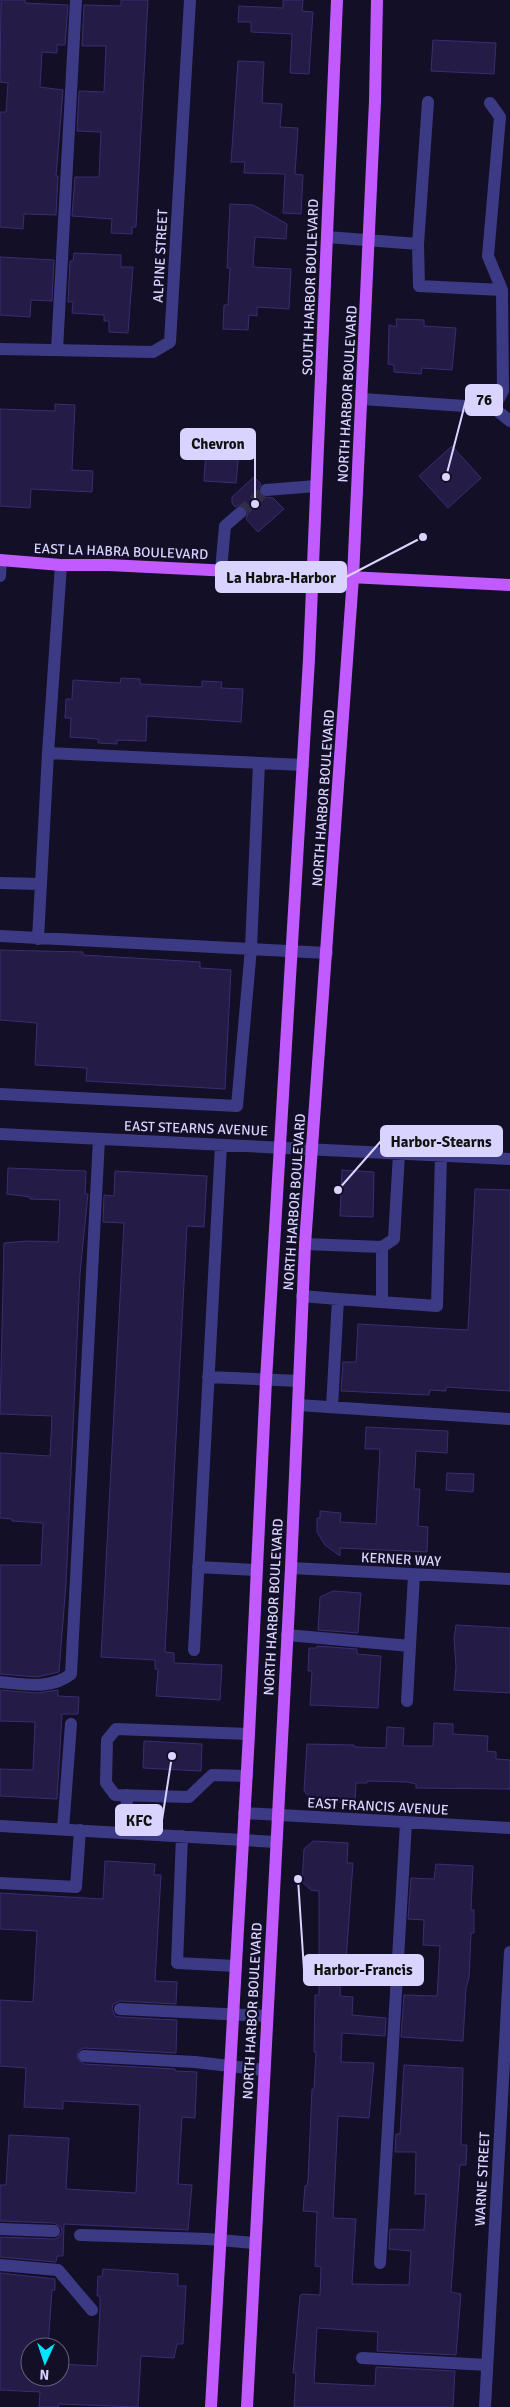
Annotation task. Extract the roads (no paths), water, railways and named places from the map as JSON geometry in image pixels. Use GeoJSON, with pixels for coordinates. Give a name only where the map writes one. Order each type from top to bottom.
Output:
{"type":"FeatureCollection","features":[{"type":"Feature","properties":{"kind":"main road","name":"SOUTH HARBOR BOULEVARD"},"geometry":{"type":"LineString","coordinates":[[312,575],[337,0]]}},
{"type":"Feature","properties":{"kind":"main road","name":"NORTH HARBOR BOULEVARD"},"geometry":{"type":"LineString","coordinates":[[247,2407],[254,2243],[291,1568],[302,1296],[353,577],[369,240],[377,0]]}},
{"type":"Feature","properties":{"kind":"main road","name":"EAST LA HABRA BOULEVARD"},"geometry":{"type":"LineString","coordinates":[[0,560],[60,565],[221,570],[510,585]]}},
{"type":"Feature","properties":{"kind":"main road","name":"NORTH HARBOR BOULEVARD"},"geometry":{"type":"LineString","coordinates":[[211,2407],[247,1776],[266,1380],[303,765],[312,575]]}},
{"type":"Feature","properties":{"kind":"street"},"geometry":{"type":"LineString","coordinates":[[57,350],[76,0]]}},
{"type":"Feature","properties":{"kind":"street","name":"ALPINE STREET"},"geometry":{"type":"LineString","coordinates":[[0,349],[153,352],[170,342],[190,0]]}},
{"type":"Feature","properties":{"kind":"street"},"geometry":{"type":"LineString","coordinates":[[428,102],[418,244],[419,286],[502,290]]}},
{"type":"Feature","properties":{"kind":"street"},"geometry":{"type":"LineString","coordinates":[[490,103],[500,117],[488,256],[502,290],[506,391],[494,408]]}},
{"type":"Feature","properties":{"kind":"street"},"geometry":{"type":"LineString","coordinates":[[327,237],[418,244]]}},
{"type":"Feature","properties":{"kind":"street"},"geometry":{"type":"LineString","coordinates":[[362,399],[494,408],[510,421]]}},
{"type":"Feature","properties":{"kind":"street"},"geometry":{"type":"LineString","coordinates":[[266,490],[316,486]]}},
{"type":"Feature","properties":{"kind":"street"},"geometry":{"type":"LineString","coordinates":[[221,570],[225,526],[240,513]]}},
{"type":"Feature","properties":{"kind":"street"},"geometry":{"type":"LineString","coordinates":[[0,560],[0,576]]}},
{"type":"Feature","properties":{"kind":"street"},"geometry":{"type":"LineString","coordinates":[[38,939],[60,565]]}},
{"type":"Feature","properties":{"kind":"street"},"geometry":{"type":"LineString","coordinates":[[48,753],[303,765]]}},
{"type":"Feature","properties":{"kind":"street"},"geometry":{"type":"LineString","coordinates":[[0,1094],[237,1106],[251,948],[259,763]]}},
{"type":"Feature","properties":{"kind":"street"},"geometry":{"type":"LineString","coordinates":[[0,883],[40,884]]}},
{"type":"Feature","properties":{"kind":"street"},"geometry":{"type":"LineString","coordinates":[[0,936],[327,953]]}},
{"type":"Feature","properties":{"kind":"street","name":"EAST STEARNS AVENUE"},"geometry":{"type":"LineString","coordinates":[[0,1134],[510,1159]]}},
{"type":"Feature","properties":{"kind":"street"},"geometry":{"type":"LineString","coordinates":[[0,1682],[48,1685],[64,1680],[72,1674],[99,1139]]}},
{"type":"Feature","properties":{"kind":"street"},"geometry":{"type":"LineString","coordinates":[[194,1650],[221,1146]]}},
{"type":"Feature","properties":{"kind":"street"},"geometry":{"type":"LineString","coordinates":[[306,1244],[382,1247],[394,1239],[399,1154]]}},
{"type":"Feature","properties":{"kind":"street"},"geometry":{"type":"LineString","coordinates":[[302,1296],[437,1306],[441,1156]]}},
{"type":"Feature","properties":{"kind":"street"},"geometry":{"type":"LineString","coordinates":[[382,1247],[382,1302]]}},
{"type":"Feature","properties":{"kind":"street"},"geometry":{"type":"LineString","coordinates":[[332,1408],[338,1299]]}},
{"type":"Feature","properties":{"kind":"street"},"geometry":{"type":"LineString","coordinates":[[208,1377],[299,1382]]}},
{"type":"Feature","properties":{"kind":"street"},"geometry":{"type":"LineString","coordinates":[[298,1405],[510,1419]]}},
{"type":"Feature","properties":{"kind":"street"},"geometry":{"type":"LineString","coordinates":[[198,1567],[256,1570]]}},
{"type":"Feature","properties":{"kind":"street","name":"KERNER WAY"},"geometry":{"type":"LineString","coordinates":[[291,1568],[510,1579]]}},
{"type":"Feature","properties":{"kind":"street"},"geometry":{"type":"LineString","coordinates":[[407,1701],[414,1575]]}},
{"type":"Feature","properties":{"kind":"street"},"geometry":{"type":"LineString","coordinates":[[287,1636],[410,1646]]}},
{"type":"Feature","properties":{"kind":"street"},"geometry":{"type":"LineString","coordinates":[[62,1830],[71,1724]]}},
{"type":"Feature","properties":{"kind":"street"},"geometry":{"type":"LineString","coordinates":[[247,1776],[212,1775],[189,1797],[115,1794],[106,1783],[107,1740],[116,1729],[249,1734]]}},
{"type":"Feature","properties":{"kind":"street"},"geometry":{"type":"LineString","coordinates":[[126,1833],[127,1795]]}},
{"type":"Feature","properties":{"kind":"street","name":"EAST FRANCIS AVENUE"},"geometry":{"type":"LineString","coordinates":[[244,1813],[510,1828]]}},
{"type":"Feature","properties":{"kind":"street"},"geometry":{"type":"LineString","coordinates":[[380,2263],[406,1822]]}},
{"type":"Feature","properties":{"kind":"street"},"geometry":{"type":"LineString","coordinates":[[0,1826],[276,1842]]}},
{"type":"Feature","properties":{"kind":"street"},"geometry":{"type":"LineString","coordinates":[[0,1883],[76,1887],[80,1830]]}},
{"type":"Feature","properties":{"kind":"street"},"geometry":{"type":"LineString","coordinates":[[182,1836],[178,1963],[236,1966]]}},
{"type":"Feature","properties":{"kind":"street","name":"WARNE STREET"},"geometry":{"type":"LineString","coordinates":[[485,2407],[510,1952]]}},
{"type":"Feature","properties":{"kind":"street"},"geometry":{"type":"LineString","coordinates":[[120,2009],[267,2016]]}},
{"type":"Feature","properties":{"kind":"street"},"geometry":{"type":"LineString","coordinates":[[84,2056],[264,2070]]}},
{"type":"Feature","properties":{"kind":"street"},"geometry":{"type":"LineString","coordinates":[[0,2229],[54,2231]]}},
{"type":"Feature","properties":{"kind":"street"},"geometry":{"type":"LineString","coordinates":[[80,2235],[254,2243]]}},
{"type":"Feature","properties":{"kind":"street"},"geometry":{"type":"LineString","coordinates":[[0,2265],[58,2270],[92,2310]]}},
{"type":"Feature","properties":{"kind":"street"},"geometry":{"type":"LineString","coordinates":[[362,2358],[487,2365]]}},
{"type":"Feature","properties":{"kind":"tunnel"},"geometry":{"type":"LineString","coordinates":[[240,513],[266,490]]}},
{"type":"Feature","properties":{"kind":"place","name":"76"},"geometry":{"type":"Point","coordinates":[446,477]}},
{"type":"Feature","properties":{"kind":"place","name":"Chevron"},"geometry":{"type":"Point","coordinates":[255,504]}},
{"type":"Feature","properties":{"kind":"place","name":"La Habra-Harbor"},"geometry":{"type":"Point","coordinates":[423,537]}},
{"type":"Feature","properties":{"kind":"place","name":"Harbor-Stearns"},"geometry":{"type":"Point","coordinates":[338,1190]}},
{"type":"Feature","properties":{"kind":"place","name":"KFC"},"geometry":{"type":"Point","coordinates":[172,1756]}},
{"type":"Feature","properties":{"kind":"place","name":"Harbor-Francis"},"geometry":{"type":"Point","coordinates":[298,1879]}}]}
